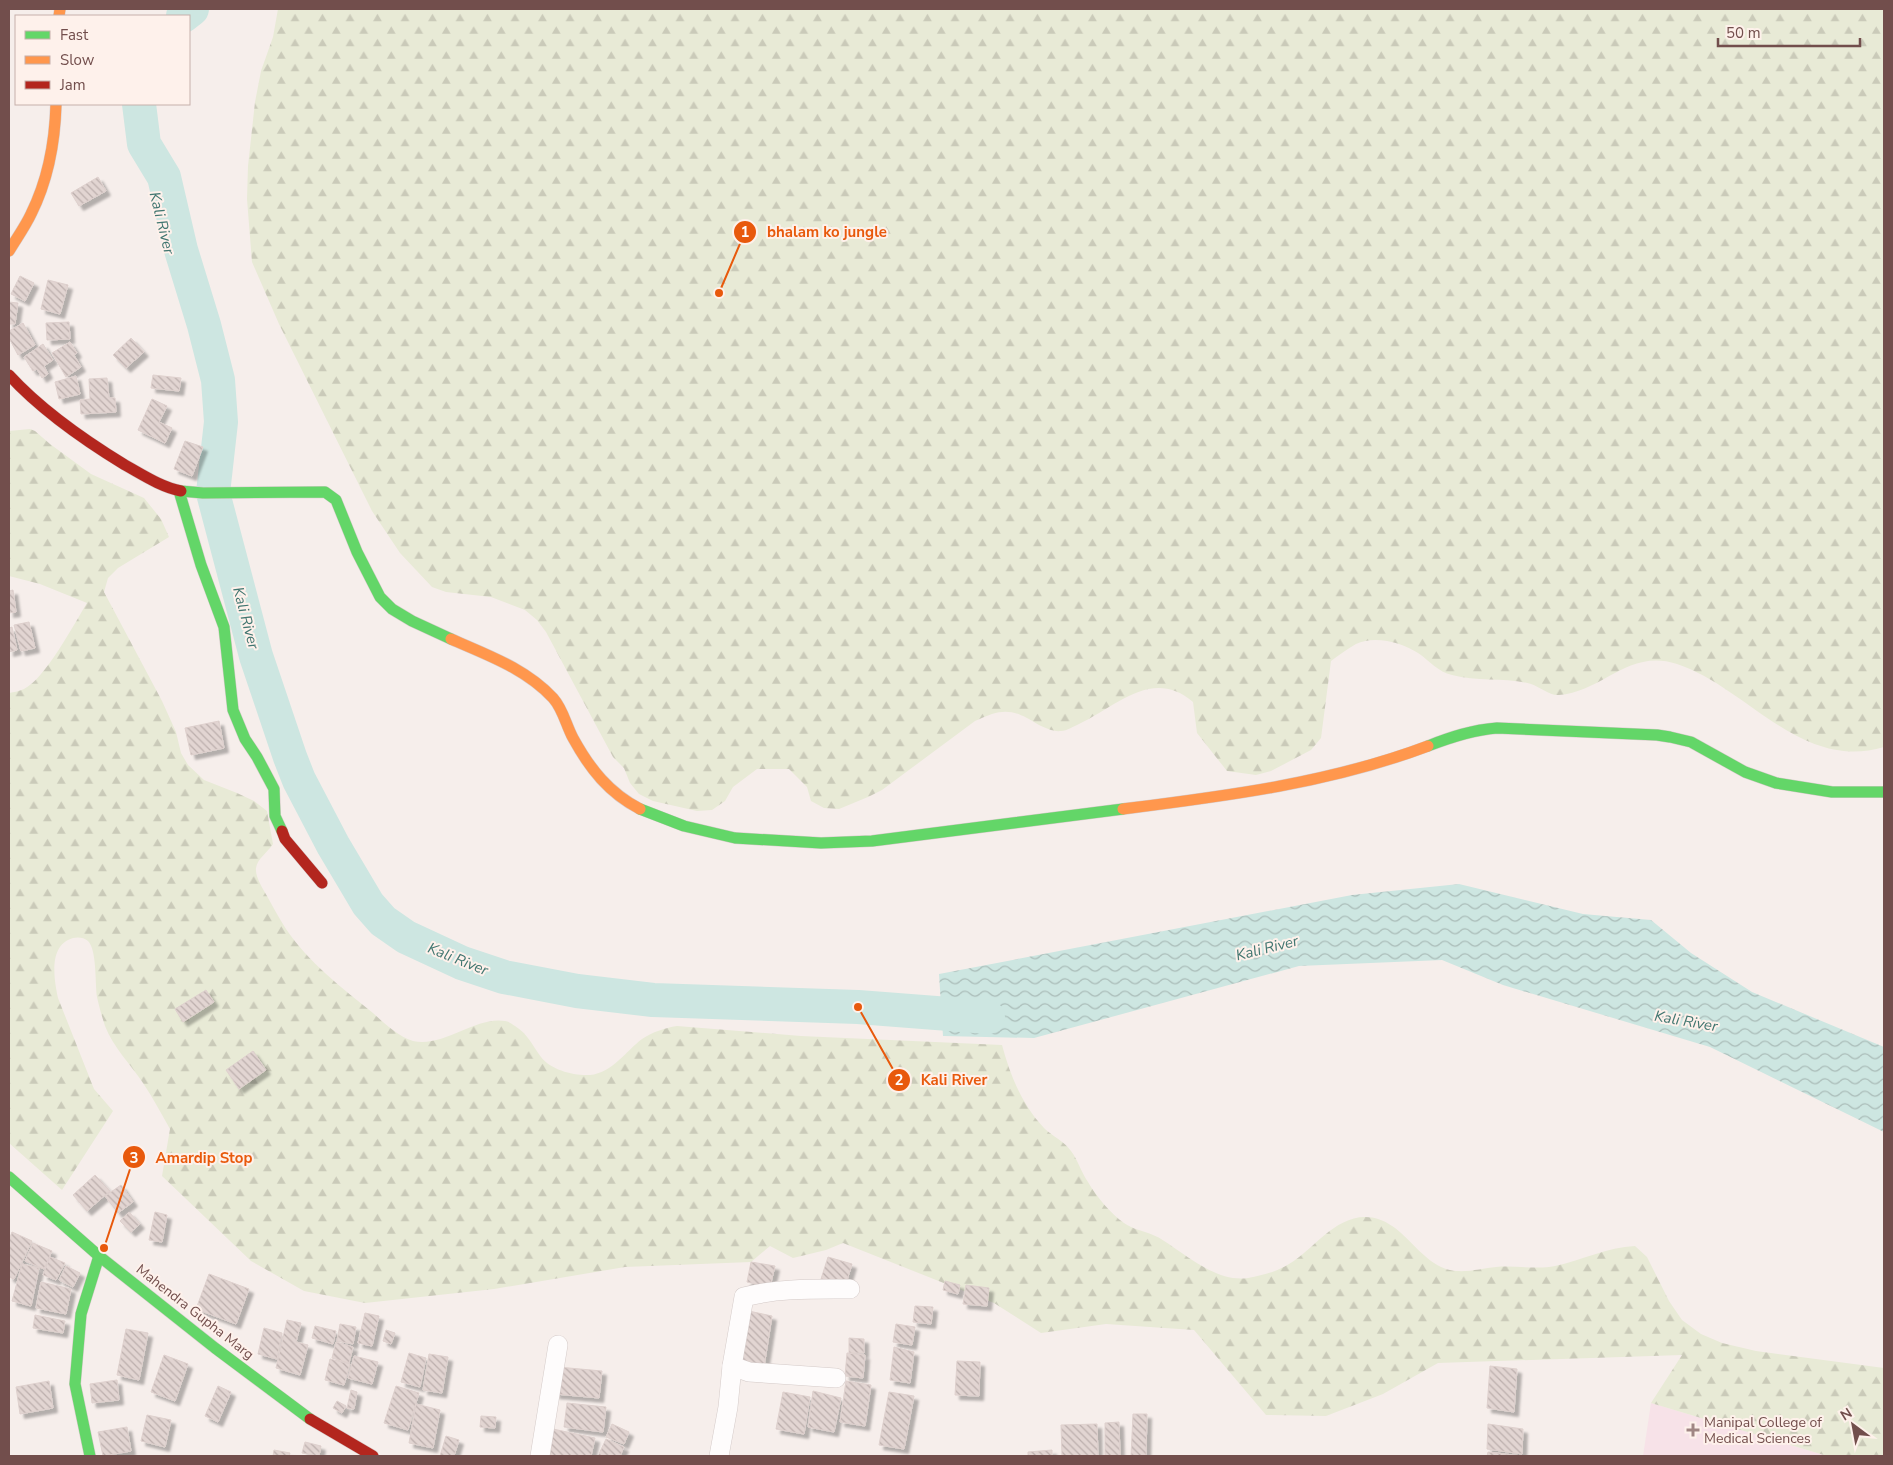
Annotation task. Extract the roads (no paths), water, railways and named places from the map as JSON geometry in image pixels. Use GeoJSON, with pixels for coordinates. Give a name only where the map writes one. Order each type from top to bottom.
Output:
{"type":"FeatureCollection","features":[{"type":"Feature","properties":{"kind":"main road"},"geometry":{"type":"LineString","coordinates":[[9,251],[31,214],[42,185],[53,147],[56,105]]}},
{"type":"Feature","properties":{"kind":"main road"},"geometry":{"type":"LineString","coordinates":[[9,376],[59,420],[99,449],[154,482],[180,491],[203,493],[325,492],[336,500],[356,552],[380,597],[392,609],[412,621],[518,670],[537,683],[554,699],[563,714],[573,738],[600,778],[623,800],[649,813],[684,826],[726,836],[754,840],[872,841],[1230,795],[1356,770],[1390,760],[1456,735],[1476,730],[1497,728],[1657,735],[1677,738],[1693,743],[1744,772],[1763,780],[1790,787],[1816,790],[1884,792]]}},
{"type":"Feature","properties":{"kind":"main road"},"geometry":{"type":"LineString","coordinates":[[180,491],[201,565],[224,627],[233,710],[245,738],[274,789],[276,816],[285,839],[322,883]]}},
{"type":"Feature","properties":{"kind":"main road","name":"Mahendra Gupha Marg"},"geometry":{"type":"LineString","coordinates":[[9,1177],[100,1256],[215,1348],[311,1420],[373,1456]]}},
{"type":"Feature","properties":{"kind":"main road"},"geometry":{"type":"LineString","coordinates":[[90,1456],[75,1384],[81,1314],[100,1256]]}},
{"type":"Feature","properties":{"kind":"street"},"geometry":{"type":"LineString","coordinates":[[719,1456],[744,1297],[760,1293],[811,1289],[850,1289]]}},
{"type":"Feature","properties":{"kind":"street"},"geometry":{"type":"LineString","coordinates":[[540,1456],[558,1345]]}},
{"type":"Feature","properties":{"kind":"street"},"geometry":{"type":"LineString","coordinates":[[732,1366],[750,1372],[836,1378]]}},
{"type":"Feature","properties":{"kind":"water"},"geometry":{"type":"Polygon","coordinates":[[[1459,884],[1583,914],[1651,920],[1691,953],[1752,992],[1884,1047],[1884,1132],[1710,1047],[1503,985],[1442,960],[1299,966],[1034,1038],[943,1036],[939,974],[1352,895],[1459,884]]]}},
{"type":"Feature","properties":{"kind":"waterway","name":"Kali River"},"geometry":{"type":"LineString","coordinates":[[184,15],[192,9]]}},
{"type":"Feature","properties":{"kind":"waterway","name":"Kali River"},"geometry":{"type":"LineString","coordinates":[[139,105],[144,144],[164,177],[181,250],[204,325],[218,380],[221,422],[213,493],[256,656],[299,780],[333,845],[368,904],[383,921],[406,937],[462,963],[504,977],[577,991],[653,1000],[858,1007],[988,1017]]}},
{"type":"Feature","properties":{"kind":"place","name":"bhalam ko jungle"},"geometry":{"type":"Point","coordinates":[719,293]}},
{"type":"Feature","properties":{"kind":"place","name":"Kali River"},"geometry":{"type":"Point","coordinates":[858,1007]}},
{"type":"Feature","properties":{"kind":"place","name":"Amardip Stop"},"geometry":{"type":"Point","coordinates":[104,1248]}},
{"type":"Feature","properties":{"kind":"place","name":"Manipal College of Medical Sciences"},"geometry":{"type":"Point","coordinates":[1693,1430]}}]}
